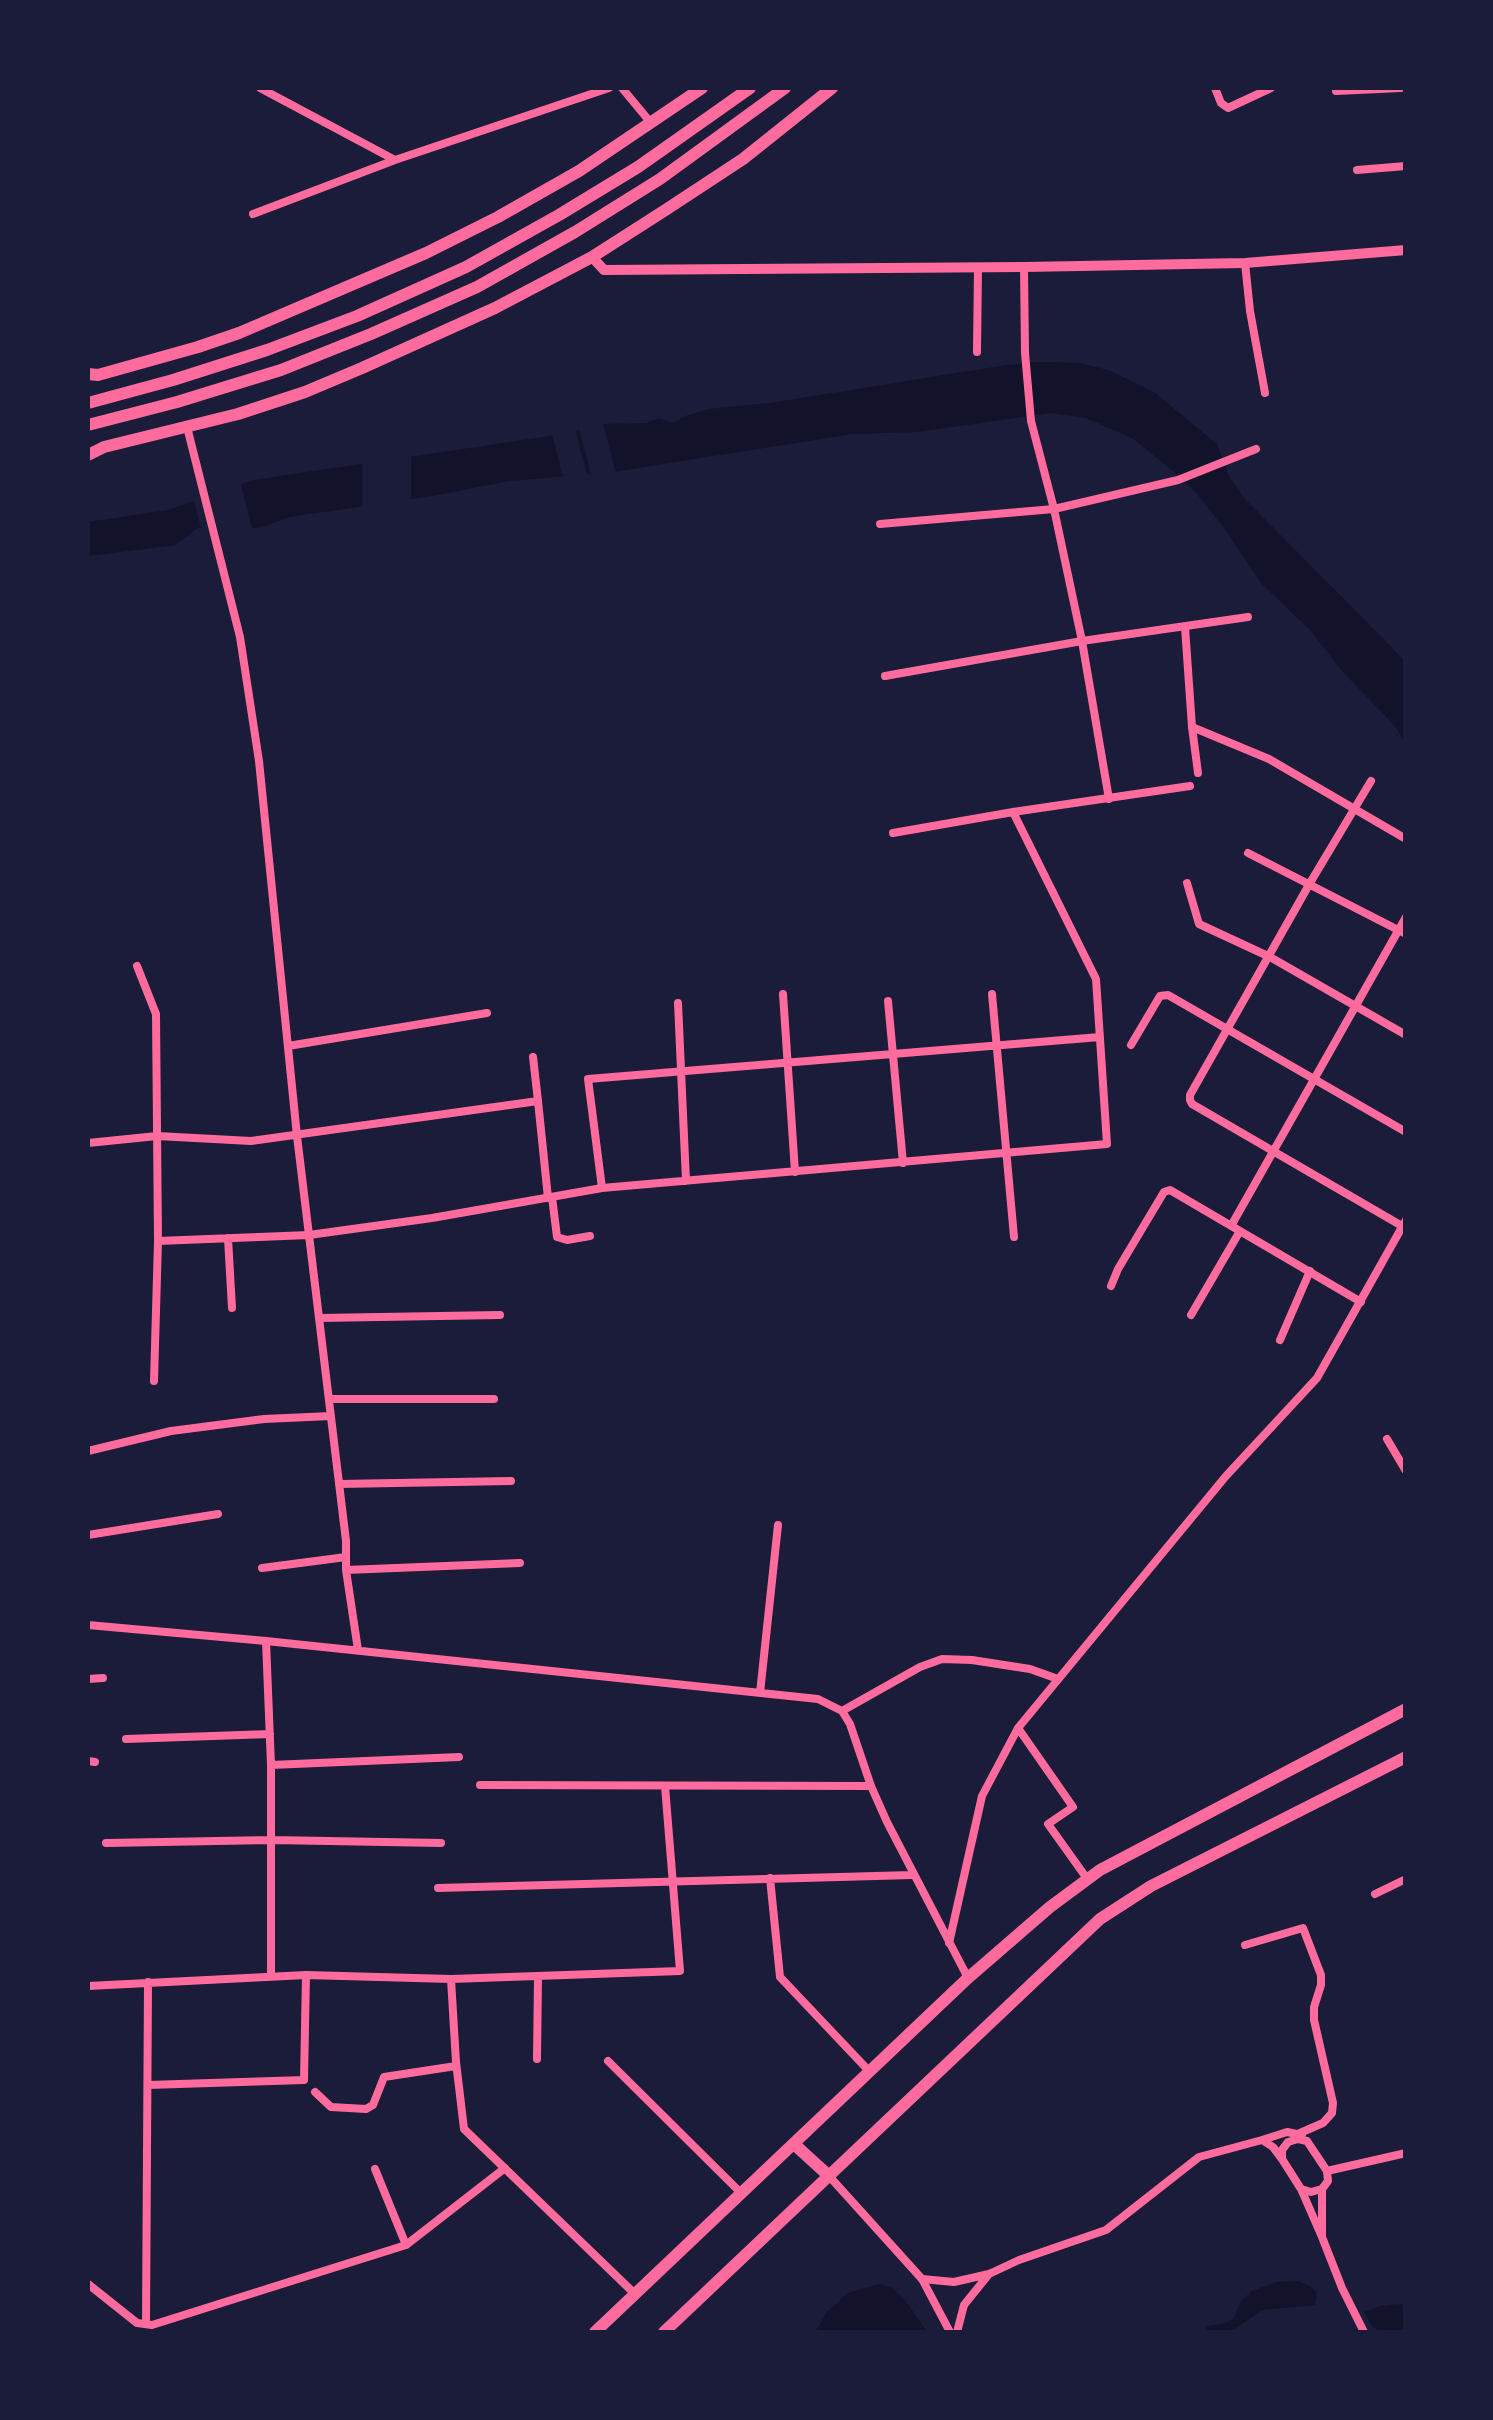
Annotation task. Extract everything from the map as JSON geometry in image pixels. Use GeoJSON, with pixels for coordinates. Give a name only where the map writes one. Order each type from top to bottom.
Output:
{"type":"FeatureCollection","features":[{"type":"Feature","properties":{"kind":"main road"},"geometry":{"type":"LineString","coordinates":[[91,377],[238,334],[426,254],[546,190],[702,88]]}},
{"type":"Feature","properties":{"kind":"main road"},"geometry":{"type":"LineString","coordinates":[[88,403],[266,350],[357,316],[466,267],[638,167],[750,88]]}},
{"type":"Feature","properties":{"kind":"main road"},"geometry":{"type":"LineString","coordinates":[[88,426],[280,370],[476,286],[660,180],[785,88]]}},
{"type":"Feature","properties":{"kind":"main road"},"geometry":{"type":"LineString","coordinates":[[88,456],[104,447],[238,414],[305,392],[495,308],[592,257],[743,159],[832,88]]}},
{"type":"Feature","properties":{"kind":"main road"},"geometry":{"type":"LineString","coordinates":[[88,446],[104,447]]}},
{"type":"Feature","properties":{"kind":"main road"},"geometry":{"type":"LineString","coordinates":[[594,2332],[968,1978],[1050,1907],[1100,1870],[1406,1709]]}},
{"type":"Feature","properties":{"kind":"main road"},"geometry":{"type":"LineString","coordinates":[[664,2332],[1100,1919],[1151,1886],[1406,1756]]}},
{"type":"Feature","properties":{"kind":"main road"},"geometry":{"type":"LineString","coordinates":[[794,2144],[829,2176]]}},
{"type":"Feature","properties":{"kind":"street"},"geometry":{"type":"LineString","coordinates":[[260,88],[396,160]]}},
{"type":"Feature","properties":{"kind":"street"},"geometry":{"type":"LineString","coordinates":[[253,214],[396,160],[609,88]]}},
{"type":"Feature","properties":{"kind":"street"},"geometry":{"type":"LineString","coordinates":[[622,88],[652,124]]}},
{"type":"Feature","properties":{"kind":"street"},"geometry":{"type":"LineString","coordinates":[[1215,88],[1228,108],[1271,88]]}},
{"type":"Feature","properties":{"kind":"street"},"geometry":{"type":"LineString","coordinates":[[1336,92],[1401,88]]}},
{"type":"Feature","properties":{"kind":"street"},"geometry":{"type":"LineString","coordinates":[[1357,170],[1406,166]]}},
{"type":"Feature","properties":{"kind":"street"},"geometry":{"type":"LineString","coordinates":[[592,257],[604,270],[1024,267],[1245,263],[1406,250]]}},
{"type":"Feature","properties":{"kind":"street"},"geometry":{"type":"LineString","coordinates":[[1245,263],[1265,392]]}},
{"type":"Feature","properties":{"kind":"street"},"geometry":{"type":"LineString","coordinates":[[977,352],[978,267]]}},
{"type":"Feature","properties":{"kind":"street"},"geometry":{"type":"LineString","coordinates":[[1024,267],[1031,421],[1082,641],[1109,799]]}},
{"type":"Feature","properties":{"kind":"street"},"geometry":{"type":"LineString","coordinates":[[187,427],[240,637],[259,761],[297,1136],[358,1650]]}},
{"type":"Feature","properties":{"kind":"street"},"geometry":{"type":"LineString","coordinates":[[880,524],[1054,509],[1178,480],[1256,448]]}},
{"type":"Feature","properties":{"kind":"street"},"geometry":{"type":"LineString","coordinates":[[885,676],[1248,616]]}},
{"type":"Feature","properties":{"kind":"street"},"geometry":{"type":"LineString","coordinates":[[1185,627],[1198,773]]}},
{"type":"Feature","properties":{"kind":"street"},"geometry":{"type":"LineString","coordinates":[[1192,727],[1269,759],[1406,838]]}},
{"type":"Feature","properties":{"kind":"street"},"geometry":{"type":"LineString","coordinates":[[948,1943],[982,1796],[1018,1728],[1226,1476],[1316,1378],[1404,1223],[1272,1151],[1190,1100],[1370,781]]}},
{"type":"Feature","properties":{"kind":"street"},"geometry":{"type":"LineString","coordinates":[[893,833],[1190,786]]}},
{"type":"Feature","properties":{"kind":"street"},"geometry":{"type":"LineString","coordinates":[[158,1241],[309,1234],[432,1218],[602,1188],[1107,1144],[1096,979],[1012,812]]}},
{"type":"Feature","properties":{"kind":"street"},"geometry":{"type":"LineString","coordinates":[[1248,853],[1402,932]]}},
{"type":"Feature","properties":{"kind":"street"},"geometry":{"type":"LineString","coordinates":[[1187,883],[1199,924],[1270,958],[1406,1035]]}},
{"type":"Feature","properties":{"kind":"street"},"geometry":{"type":"LineString","coordinates":[[1231,1226],[1402,932],[1406,917]]}},
{"type":"Feature","properties":{"kind":"street"},"geometry":{"type":"LineString","coordinates":[[137,966],[156,1014],[158,1241],[154,1381]]}},
{"type":"Feature","properties":{"kind":"street"},"geometry":{"type":"LineString","coordinates":[[784,994],[794,1172]]}},
{"type":"Feature","properties":{"kind":"street"},"geometry":{"type":"LineString","coordinates":[[992,994],[1014,1236]]}},
{"type":"Feature","properties":{"kind":"street"},"geometry":{"type":"LineString","coordinates":[[1131,1046],[1164,994],[1406,1132]]}},
{"type":"Feature","properties":{"kind":"street"},"geometry":{"type":"LineString","coordinates":[[888,1001],[904,1162]]}},
{"type":"Feature","properties":{"kind":"street"},"geometry":{"type":"LineString","coordinates":[[678,1003],[686,1181]]}},
{"type":"Feature","properties":{"kind":"street"},"geometry":{"type":"LineString","coordinates":[[288,1046],[488,1013]]}},
{"type":"Feature","properties":{"kind":"street"},"geometry":{"type":"LineString","coordinates":[[602,1188],[588,1079],[1100,1037]]}},
{"type":"Feature","properties":{"kind":"street"},"geometry":{"type":"LineString","coordinates":[[533,1057],[556,1237],[566,1240],[590,1236]]}},
{"type":"Feature","properties":{"kind":"street"},"geometry":{"type":"LineString","coordinates":[[88,1143],[157,1136],[252,1141],[538,1101]]}},
{"type":"Feature","properties":{"kind":"street"},"geometry":{"type":"LineString","coordinates":[[1111,1286],[1168,1190],[1361,1302]]}},
{"type":"Feature","properties":{"kind":"street"},"geometry":{"type":"LineString","coordinates":[[1192,1315],[1240,1231]]}},
{"type":"Feature","properties":{"kind":"street"},"geometry":{"type":"LineString","coordinates":[[228,1238],[232,1308]]}},
{"type":"Feature","properties":{"kind":"street"},"geometry":{"type":"LineString","coordinates":[[1280,1340],[1310,1271]]}},
{"type":"Feature","properties":{"kind":"street"},"geometry":{"type":"LineString","coordinates":[[319,1318],[500,1315]]}},
{"type":"Feature","properties":{"kind":"street"},"geometry":{"type":"LineString","coordinates":[[329,1399],[494,1399]]}},
{"type":"Feature","properties":{"kind":"street"},"geometry":{"type":"LineString","coordinates":[[88,1451],[172,1431],[264,1419],[331,1416]]}},
{"type":"Feature","properties":{"kind":"street"},"geometry":{"type":"LineString","coordinates":[[1388,1438],[1406,1471]]}},
{"type":"Feature","properties":{"kind":"street"},"geometry":{"type":"LineString","coordinates":[[339,1484],[512,1481]]}},
{"type":"Feature","properties":{"kind":"street"},"geometry":{"type":"LineString","coordinates":[[88,1536],[218,1514]]}},
{"type":"Feature","properties":{"kind":"street"},"geometry":{"type":"LineString","coordinates":[[760,1693],[778,1525]]}},
{"type":"Feature","properties":{"kind":"street"},"geometry":{"type":"LineString","coordinates":[[262,1568],[346,1557]]}},
{"type":"Feature","properties":{"kind":"street"},"geometry":{"type":"LineString","coordinates":[[346,1570],[520,1563]]}},
{"type":"Feature","properties":{"kind":"street"},"geometry":{"type":"LineString","coordinates":[[88,1625],[818,1700],[842,1710],[850,1724],[871,1786],[912,1874],[968,1978]]}},
{"type":"Feature","properties":{"kind":"street"},"geometry":{"type":"LineString","coordinates":[[266,1641],[271,1766],[271,1976]]}},
{"type":"Feature","properties":{"kind":"street"},"geometry":{"type":"LineString","coordinates":[[842,1710],[942,1659],[1030,1668],[1058,1679]]}},
{"type":"Feature","properties":{"kind":"street"},"geometry":{"type":"LineString","coordinates":[[88,1679],[104,1678]]}},
{"type":"Feature","properties":{"kind":"street"},"geometry":{"type":"LineString","coordinates":[[1018,1728],[1073,1807],[1048,1824],[1088,1880]]}},
{"type":"Feature","properties":{"kind":"street"},"geometry":{"type":"LineString","coordinates":[[126,1739],[270,1734]]}},
{"type":"Feature","properties":{"kind":"street"},"geometry":{"type":"LineString","coordinates":[[271,1766],[459,1758]]}},
{"type":"Feature","properties":{"kind":"street"},"geometry":{"type":"LineString","coordinates":[[480,1785],[871,1786]]}},
{"type":"Feature","properties":{"kind":"street"},"geometry":{"type":"LineString","coordinates":[[88,1986],[306,1975],[451,1979],[680,1970],[665,1786]]}},
{"type":"Feature","properties":{"kind":"street"},"geometry":{"type":"LineString","coordinates":[[106,1843],[441,1843]]}},
{"type":"Feature","properties":{"kind":"street"},"geometry":{"type":"LineString","coordinates":[[438,1888],[912,1874]]}},
{"type":"Feature","properties":{"kind":"street"},"geometry":{"type":"LineString","coordinates":[[770,1878],[780,1977],[870,2072]]}},
{"type":"Feature","properties":{"kind":"street"},"geometry":{"type":"LineString","coordinates":[[1375,1894],[1406,1878]]}},
{"type":"Feature","properties":{"kind":"street"},"geometry":{"type":"LineString","coordinates":[[922,2280],[954,2282],[989,2274],[1106,2230],[1199,2157],[1287,2132],[1300,2133],[1323,2123],[1332,2113],[1333,2102],[1314,2020],[1322,1975],[1303,1928],[1245,1945]]}},
{"type":"Feature","properties":{"kind":"street"},"geometry":{"type":"LineString","coordinates":[[148,2085],[304,2080],[306,1975]]}},
{"type":"Feature","properties":{"kind":"street"},"geometry":{"type":"LineString","coordinates":[[537,2059],[538,1976]]}},
{"type":"Feature","properties":{"kind":"street"},"geometry":{"type":"LineString","coordinates":[[451,1979],[464,2129],[635,2294]]}},
{"type":"Feature","properties":{"kind":"street"},"geometry":{"type":"LineString","coordinates":[[146,2324],[148,1982]]}},
{"type":"Feature","properties":{"kind":"street"},"geometry":{"type":"LineString","coordinates":[[608,2060],[741,2193]]}},
{"type":"Feature","properties":{"kind":"street"},"geometry":{"type":"LineString","coordinates":[[316,2092],[331,2106],[366,2109],[373,2104],[384,2077],[456,2066]]}},
{"type":"Feature","properties":{"kind":"street"},"geometry":{"type":"LineString","coordinates":[[1300,2133],[1327,2171],[1328,2181],[1322,2189],[1322,2237]]}},
{"type":"Feature","properties":{"kind":"street"},"geometry":{"type":"LineString","coordinates":[[1262,2140],[1273,2147],[1302,2189],[1364,2332]]}},
{"type":"Feature","properties":{"kind":"street"},"geometry":{"type":"LineString","coordinates":[[1282,2159],[1288,2142],[1307,2141]]}},
{"type":"Feature","properties":{"kind":"street"},"geometry":{"type":"LineString","coordinates":[[1327,2171],[1406,2153]]}},
{"type":"Feature","properties":{"kind":"street"},"geometry":{"type":"LineString","coordinates":[[375,2168],[406,2245]]}},
{"type":"Feature","properties":{"kind":"street"},"geometry":{"type":"LineString","coordinates":[[88,2284],[137,2324],[152,2325],[406,2245],[505,2168]]}},
{"type":"Feature","properties":{"kind":"street"},"geometry":{"type":"LineString","coordinates":[[829,2176],[922,2280],[954,2332]]}},
{"type":"Feature","properties":{"kind":"street"},"geometry":{"type":"LineString","coordinates":[[1302,2189],[1322,2189]]}},
{"type":"Feature","properties":{"kind":"street"},"geometry":{"type":"LineString","coordinates":[[954,2332],[964,2305],[989,2274]]}},
{"type":"Feature","properties":{"kind":"shaded area"},"geometry":{"type":"Polygon","coordinates":[[[1039,362],[1079,363],[1108,370],[1154,392],[1217,444],[1230,478],[1243,497],[1405,661],[1405,742],[1311,631],[1262,584],[1221,524],[1173,471],[1132,438],[1086,418],[1051,413],[916,432],[852,434],[613,472],[509,481],[289,517],[260,528],[197,528],[176,545],[88,556],[88,522],[168,510],[253,480],[607,424],[646,423],[659,418],[672,423],[709,409],[1039,362]]]}},
{"type":"Feature","properties":{"kind":"shaded area"},"geometry":{"type":"Polygon","coordinates":[[[1299,2281],[1317,2293],[1315,2305],[1262,2310],[1231,2332],[1202,2332],[1208,2326],[1233,2319],[1242,2300],[1252,2291],[1277,2282],[1299,2281]]]}},
{"type":"Feature","properties":{"kind":"shaded area"},"geometry":{"type":"Polygon","coordinates":[[[879,2284],[892,2288],[905,2300],[927,2332],[815,2332],[827,2312],[848,2293],[879,2284]]]}},
{"type":"Feature","properties":{"kind":"shaded area"},"geometry":{"type":"Polygon","coordinates":[[[1381,2306],[1405,2306],[1405,2332],[1380,2332],[1364,2312],[1381,2306]]]}},
{"type":"Feature","properties":{"kind":"pier"},"geometry":{"type":"Polygon","coordinates":[[[602,420],[616,473],[592,479],[578,424],[602,420]]]}},
{"type":"Feature","properties":{"kind":"pier"},"geometry":{"type":"Polygon","coordinates":[[[574,425],[588,479],[564,481],[551,430],[574,425]]]}},
{"type":"Feature","properties":{"kind":"pier"},"geometry":{"type":"Polygon","coordinates":[[[411,452],[411,504],[362,512],[362,459],[411,452]]]}},
{"type":"Feature","properties":{"kind":"pier"},"geometry":{"type":"Polygon","coordinates":[[[240,480],[253,532],[202,533],[193,496],[240,480]]]}}]}
